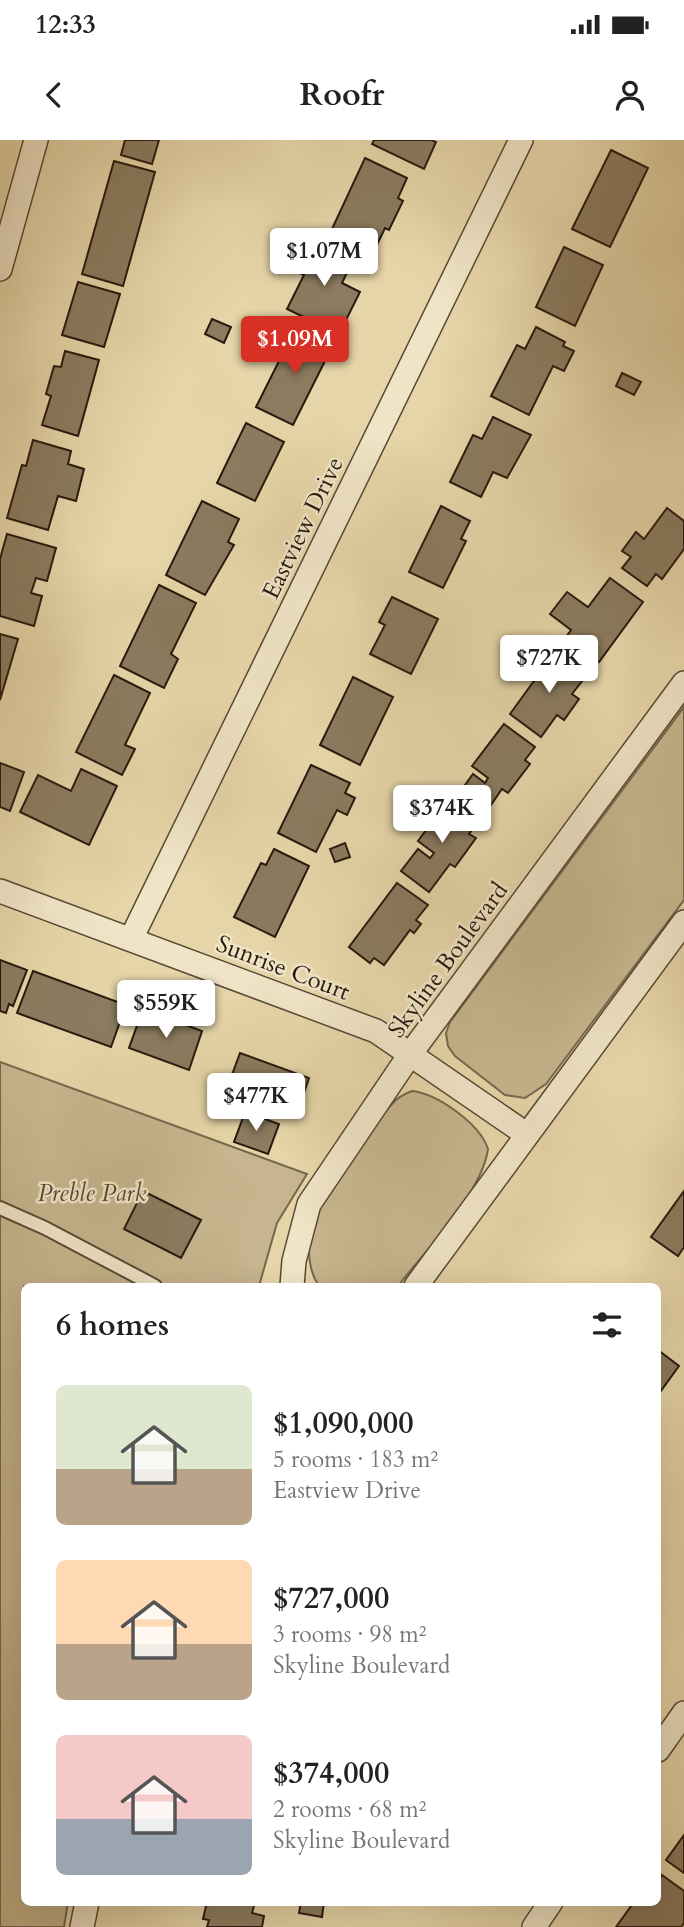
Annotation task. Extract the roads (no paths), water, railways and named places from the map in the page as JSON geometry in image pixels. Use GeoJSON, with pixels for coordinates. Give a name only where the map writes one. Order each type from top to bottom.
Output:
{"type":"FeatureCollection","features":[{"type":"Feature","properties":{"kind":"street"},"geometry":{"type":"LineString","coordinates":[[0,269],[36,140]]}},
{"type":"Feature","properties":{"kind":"street","name":"Eastview Drive"},"geometry":{"type":"LineString","coordinates":[[131,939],[521,140]]}},
{"type":"Feature","properties":{"kind":"street","name":"Skyline Boulevard"},"geometry":{"type":"LineString","coordinates":[[292,1283],[294,1261],[309,1204],[411,1053],[684,684]]}},
{"type":"Feature","properties":{"kind":"street","name":"Sunrise Court"},"geometry":{"type":"LineString","coordinates":[[0,891],[376,1031],[526,1135]]}},
{"type":"Feature","properties":{"kind":"street"},"geometry":{"type":"LineString","coordinates":[[418,1283],[684,922]]}},
{"type":"Feature","properties":{"kind":"street"},"geometry":{"type":"LineString","coordinates":[[661,1746],[684,1713]]}},
{"type":"Feature","properties":{"kind":"street"},"geometry":{"type":"LineString","coordinates":[[82,1927],[86,1906]]}},
{"type":"Feature","properties":{"kind":"street"},"geometry":{"type":"LineString","coordinates":[[534,1927],[548,1906]]}},
{"type":"Feature","properties":{"kind":"lane"},"geometry":{"type":"LineString","coordinates":[[0,1209],[45,1228],[149,1283]]}},
{"type":"Feature","properties":{"kind":"park label","name":"Preble Park"},"geometry":{"type":"Point","coordinates":[92,1193]}}]}
